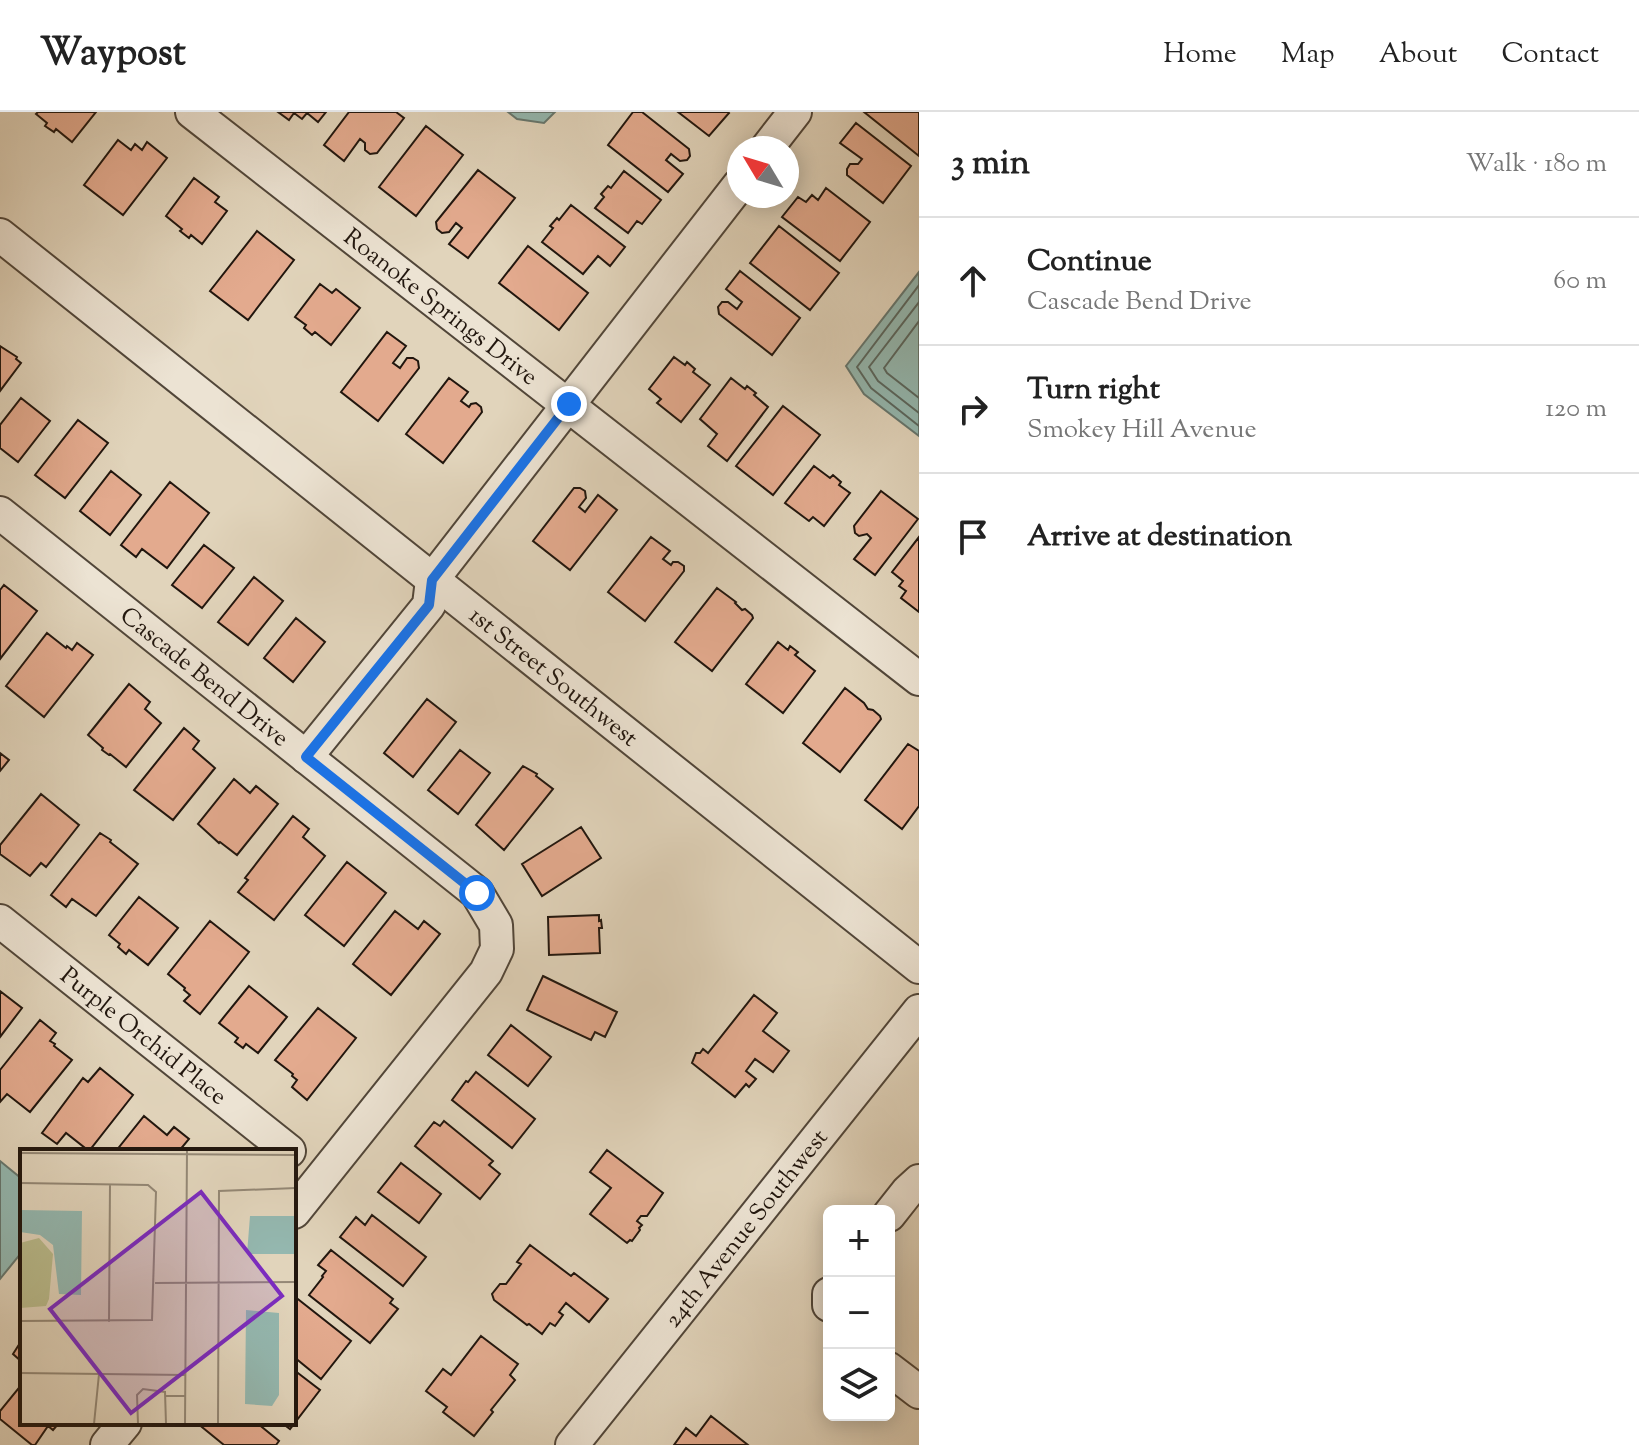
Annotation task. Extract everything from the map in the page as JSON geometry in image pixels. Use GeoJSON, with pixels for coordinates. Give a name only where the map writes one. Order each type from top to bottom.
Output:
{"type":"FeatureCollection","features":[{"type":"Feature","properties":{"kind":"street","name":"Roanoke Springs Drive"},"geometry":{"type":"LineString","coordinates":[[192,112],[919,679]]}},
{"type":"Feature","properties":{"kind":"street"},"geometry":{"type":"LineString","coordinates":[[776,136],[795,112]]}},
{"type":"Feature","properties":{"kind":"street"},"geometry":{"type":"LineString","coordinates":[[306,757],[429,605],[432,580],[727,200]]}},
{"type":"Feature","properties":{"kind":"street","name":"1st Street Southwest"},"geometry":{"type":"LineString","coordinates":[[0,235],[919,967]]}},
{"type":"Feature","properties":{"kind":"street","name":"Cascade Bend Drive"},"geometry":{"type":"LineString","coordinates":[[0,513],[477,893],[496,925],[497,949],[486,972],[296,1210]]}},
{"type":"Feature","properties":{"kind":"street","name":"Purple Orchid Place"},"geometry":{"type":"LineString","coordinates":[[0,921],[286,1149]]}},
{"type":"Feature","properties":{"kind":"street","name":"24th Avenue Southwest"},"geometry":{"type":"LineString","coordinates":[[572,1445],[919,1011]]}},
{"type":"Feature","properties":{"kind":"street"},"geometry":{"type":"LineString","coordinates":[[296,1157],[322,1177]]}},
{"type":"Feature","properties":{"kind":"street"},"geometry":{"type":"LineString","coordinates":[[895,1207],[919,1181]]}},
{"type":"Feature","properties":{"kind":"street"},"geometry":{"type":"LineString","coordinates":[[895,1374],[919,1392]]}},
{"type":"Feature","properties":{"kind":"street"},"geometry":{"type":"LineString","coordinates":[[107,1445],[123,1425]]}},
{"type":"Feature","properties":{"kind":"water"},"geometry":{"type":"Polygon","coordinates":[[[508,112],[555,112],[544,123],[517,119],[508,112]]]}},
{"type":"Feature","properties":{"kind":"water"},"geometry":{"type":"Polygon","coordinates":[[[919,272],[919,436],[864,394],[846,366],[919,272]]]}},
{"type":"Feature","properties":{"kind":"water"},"geometry":{"type":"Polygon","coordinates":[[[0,1161],[20,1177],[20,1254],[0,1279],[0,1161]]]}},
{"type":"Feature","properties":{"kind":"building"},"geometry":{"type":"Polygon","coordinates":[[[96,112],[72,142],[56,129],[54,132],[45,126],[47,123],[36,114],[96,112]]]}},
{"type":"Feature","properties":{"kind":"building"},"geometry":{"type":"Polygon","coordinates":[[[278,112],[326,112],[318,122],[307,113],[302,119],[294,113],[289,120],[278,112]]]}},
{"type":"Feature","properties":{"kind":"building"},"geometry":{"type":"Polygon","coordinates":[[[349,112],[396,112],[404,118],[377,153],[370,154],[365,150],[365,143],[360,139],[344,161],[324,145],[349,112]]]}},
{"type":"Feature","properties":{"kind":"building"},"geometry":{"type":"Polygon","coordinates":[[[633,112],[642,112],[689,149],[687,160],[680,161],[671,154],[666,160],[683,174],[668,192],[608,145],[633,112]]]}},
{"type":"Feature","properties":{"kind":"building"},"geometry":{"type":"Polygon","coordinates":[[[678,112],[728,112],[729,113],[709,136],[678,112]]]}},
{"type":"Feature","properties":{"kind":"building"},"geometry":{"type":"Polygon","coordinates":[[[864,112],[919,112],[919,156],[864,112]]]}},
{"type":"Feature","properties":{"kind":"building"},"geometry":{"type":"Polygon","coordinates":[[[856,123],[911,166],[883,203],[847,175],[850,164],[858,164],[862,159],[840,143],[856,123]]]}},
{"type":"Feature","properties":{"kind":"building"},"geometry":{"type":"Polygon","coordinates":[[[426,126],[463,155],[416,216],[379,187],[426,126]]]}},
{"type":"Feature","properties":{"kind":"building"},"geometry":{"type":"Polygon","coordinates":[[[118,140],[131,150],[135,144],[142,150],[147,142],[167,158],[123,215],[84,185],[118,140]]]}},
{"type":"Feature","properties":{"kind":"building"},"geometry":{"type":"Polygon","coordinates":[[[478,170],[515,198],[468,258],[449,244],[462,228],[456,223],[449,232],[442,233],[437,229],[436,222],[478,170]]]}},
{"type":"Feature","properties":{"kind":"building"},"geometry":{"type":"Polygon","coordinates":[[[624,171],[661,200],[642,224],[637,221],[628,233],[595,208],[604,197],[601,194],[608,186],[611,188],[624,171]]]}},
{"type":"Feature","properties":{"kind":"building"},"geometry":{"type":"Polygon","coordinates":[[[194,178],[219,197],[215,202],[227,211],[202,244],[180,231],[182,229],[166,216],[194,178]]]}},
{"type":"Feature","properties":{"kind":"building"},"geometry":{"type":"Polygon","coordinates":[[[826,188],[870,222],[840,261],[782,217],[789,208],[799,208],[799,198],[806,202],[812,195],[818,200],[826,188]]]}},
{"type":"Feature","properties":{"kind":"building"},"geometry":{"type":"Polygon","coordinates":[[[571,205],[625,247],[610,266],[598,256],[583,274],[542,242],[553,228],[550,226],[571,205]]]}},
{"type":"Feature","properties":{"kind":"building"},"geometry":{"type":"Polygon","coordinates":[[[779,226],[839,273],[810,310],[750,263],[779,226]]]}},
{"type":"Feature","properties":{"kind":"building"},"geometry":{"type":"Polygon","coordinates":[[[257,231],[294,260],[248,320],[210,291],[257,231]]]}},
{"type":"Feature","properties":{"kind":"building"},"geometry":{"type":"Polygon","coordinates":[[[528,246],[588,293],[559,330],[499,283],[528,246]]]}},
{"type":"Feature","properties":{"kind":"building"},"geometry":{"type":"Polygon","coordinates":[[[740,271],[800,318],[772,355],[719,314],[718,307],[722,302],[728,302],[737,309],[742,302],[726,289],[740,271]]]}},
{"type":"Feature","properties":{"kind":"building"},"geometry":{"type":"Polygon","coordinates":[[[320,284],[332,293],[336,289],[360,308],[331,345],[315,332],[312,335],[304,328],[306,325],[295,317],[320,284]]]}},
{"type":"Feature","properties":{"kind":"building"},"geometry":{"type":"Polygon","coordinates":[[[387,332],[406,346],[393,363],[400,368],[407,358],[413,358],[418,361],[419,368],[378,421],[341,392],[387,332]]]}},
{"type":"Feature","properties":{"kind":"building"},"geometry":{"type":"Polygon","coordinates":[[[0,346],[21,363],[0,391],[0,346]]]}},
{"type":"Feature","properties":{"kind":"building"},"geometry":{"type":"Polygon","coordinates":[[[674,357],[685,365],[687,362],[695,369],[693,372],[710,385],[681,422],[657,403],[661,399],[649,389],[674,357]]]}},
{"type":"Feature","properties":{"kind":"building"},"geometry":{"type":"Polygon","coordinates":[[[449,378],[468,392],[461,401],[469,407],[476,403],[482,412],[443,463],[406,434],[449,378]]]}},
{"type":"Feature","properties":{"kind":"building"},"geometry":{"type":"Polygon","coordinates":[[[731,378],[756,393],[754,395],[768,407],[727,461],[708,446],[717,434],[700,419],[731,378]]]}},
{"type":"Feature","properties":{"kind":"building"},"geometry":{"type":"Polygon","coordinates":[[[21,398],[50,421],[18,462],[0,448],[0,425],[21,398]]]}},
{"type":"Feature","properties":{"kind":"building"},"geometry":{"type":"Polygon","coordinates":[[[783,406],[820,435],[773,495],[736,466],[783,406]]]}},
{"type":"Feature","properties":{"kind":"building"},"geometry":{"type":"Polygon","coordinates":[[[78,420],[108,443],[65,498],[35,475],[78,420]]]}},
{"type":"Feature","properties":{"kind":"building"},"geometry":{"type":"Polygon","coordinates":[[[814,466],[830,478],[833,475],[841,482],[839,485],[850,493],[824,526],[813,517],[809,521],[785,503],[814,466]]]}},
{"type":"Feature","properties":{"kind":"building"},"geometry":{"type":"Polygon","coordinates":[[[111,471],[141,495],[110,535],[80,511],[111,471]]]}},
{"type":"Feature","properties":{"kind":"building"},"geometry":{"type":"Polygon","coordinates":[[[170,482],[209,513],[167,568],[142,549],[136,557],[121,545],[170,482]]]}},
{"type":"Feature","properties":{"kind":"building"},"geometry":{"type":"Polygon","coordinates":[[[574,488],[585,491],[586,498],[579,507],[585,512],[598,495],[617,510],[570,570],[533,541],[574,488]]]}},
{"type":"Feature","properties":{"kind":"building"},"geometry":{"type":"Polygon","coordinates":[[[881,491],[918,519],[875,575],[854,559],[871,538],[867,534],[859,536],[854,526],[881,491]]]}},
{"type":"Feature","properties":{"kind":"building"},"geometry":{"type":"Polygon","coordinates":[[[651,537],[670,551],[663,559],[671,565],[678,562],[684,566],[684,571],[645,621],[608,592],[651,537]]]}},
{"type":"Feature","properties":{"kind":"building"},"geometry":{"type":"Polygon","coordinates":[[[919,537],[919,612],[901,598],[906,591],[899,586],[903,581],[892,572],[919,537]]]}},
{"type":"Feature","properties":{"kind":"building"},"geometry":{"type":"Polygon","coordinates":[[[204,545],[234,568],[202,608],[172,585],[204,545]]]}},
{"type":"Feature","properties":{"kind":"building"},"geometry":{"type":"Polygon","coordinates":[[[254,577],[283,601],[248,645],[218,622],[254,577]]]}},
{"type":"Feature","properties":{"kind":"building"},"geometry":{"type":"Polygon","coordinates":[[[4,585],[37,611],[0,659],[0,590],[4,585]]]}},
{"type":"Feature","properties":{"kind":"building"},"geometry":{"type":"Polygon","coordinates":[[[717,588],[753,618],[712,671],[675,642],[717,588]]]}},
{"type":"Feature","properties":{"kind":"building"},"geometry":{"type":"Polygon","coordinates":[[[296,618],[325,642],[293,682],[264,658],[296,618]]]}},
{"type":"Feature","properties":{"kind":"building"},"geometry":{"type":"Polygon","coordinates":[[[47,633],[66,648],[72,650],[77,643],[93,655],[44,717],[6,686],[47,633]]]}},
{"type":"Feature","properties":{"kind":"building"},"geometry":{"type":"Polygon","coordinates":[[[778,642],[788,650],[790,646],[798,652],[795,655],[815,671],[783,713],[746,684],[778,642]]]}},
{"type":"Feature","properties":{"kind":"building"},"geometry":{"type":"Polygon","coordinates":[[[129,684],[150,702],[145,709],[161,723],[126,767],[102,750],[88,735],[129,684]]]}},
{"type":"Feature","properties":{"kind":"building"},"geometry":{"type":"Polygon","coordinates":[[[845,688],[881,719],[840,772],[803,743],[845,688]]]}},
{"type":"Feature","properties":{"kind":"building"},"geometry":{"type":"Polygon","coordinates":[[[427,699],[456,722],[413,777],[384,753],[427,699]]]}},
{"type":"Feature","properties":{"kind":"building"},"geometry":{"type":"Polygon","coordinates":[[[184,728],[199,741],[193,749],[215,768],[173,820],[134,790],[184,728]]]}},
{"type":"Feature","properties":{"kind":"building"},"geometry":{"type":"Polygon","coordinates":[[[908,744],[919,751],[919,806],[902,829],[865,800],[908,744]]]}},
{"type":"Feature","properties":{"kind":"building"},"geometry":{"type":"Polygon","coordinates":[[[460,750],[490,773],[458,814],[428,790],[460,750]]]}},
{"type":"Feature","properties":{"kind":"building"},"geometry":{"type":"Polygon","coordinates":[[[0,753],[9,760],[0,771],[0,753]]]}},
{"type":"Feature","properties":{"kind":"building"},"geometry":{"type":"Polygon","coordinates":[[[523,766],[553,789],[504,850],[476,825],[523,766]]]}},
{"type":"Feature","properties":{"kind":"building"},"geometry":{"type":"Polygon","coordinates":[[[234,779],[250,793],[256,786],[278,804],[237,855],[198,824],[234,779]]]}},
{"type":"Feature","properties":{"kind":"building"},"geometry":{"type":"Polygon","coordinates":[[[41,794],[79,825],[46,867],[41,863],[30,876],[0,854],[0,845],[41,794]]]}},
{"type":"Feature","properties":{"kind":"building"},"geometry":{"type":"Polygon","coordinates":[[[293,816],[309,829],[303,837],[325,856],[274,920],[238,892],[248,880],[245,878],[293,816]]]}},
{"type":"Feature","properties":{"kind":"building"},"geometry":{"type":"Polygon","coordinates":[[[581,827],[601,858],[542,896],[522,864],[581,827]]]}},
{"type":"Feature","properties":{"kind":"building"},"geometry":{"type":"Polygon","coordinates":[[[100,833],[138,864],[96,916],[72,899],[66,907],[51,895],[100,833]]]}},
{"type":"Feature","properties":{"kind":"building"},"geometry":{"type":"Polygon","coordinates":[[[347,862],[386,893],[344,946],[305,915],[347,862]]]}},
{"type":"Feature","properties":{"kind":"building"},"geometry":{"type":"Polygon","coordinates":[[[139,897],[178,928],[148,965],[129,950],[126,954],[109,935],[139,897]]]}},
{"type":"Feature","properties":{"kind":"building"},"geometry":{"type":"Polygon","coordinates":[[[395,911],[418,929],[424,921],[440,934],[391,995],[353,964],[395,911]]]}},
{"type":"Feature","properties":{"kind":"building"},"geometry":{"type":"Polygon","coordinates":[[[599,915],[602,928],[599,928],[600,953],[549,955],[548,917],[599,915]]]}},
{"type":"Feature","properties":{"kind":"building"},"geometry":{"type":"Polygon","coordinates":[[[210,921],[249,952],[200,1014],[184,1001],[190,995],[185,988],[168,974],[210,921]]]}},
{"type":"Feature","properties":{"kind":"building"},"geometry":{"type":"Polygon","coordinates":[[[543,976],[617,1012],[605,1037],[595,1032],[591,1040],[527,1010],[543,976]]]}},
{"type":"Feature","properties":{"kind":"building"},"geometry":{"type":"Polygon","coordinates":[[[249,986],[287,1017],[258,1053],[246,1044],[243,1048],[235,1042],[238,1038],[219,1023],[249,986]]]}},
{"type":"Feature","properties":{"kind":"building"},"geometry":{"type":"Polygon","coordinates":[[[0,991],[22,1008],[0,1037],[0,991]]]}},
{"type":"Feature","properties":{"kind":"building"},"geometry":{"type":"Polygon","coordinates":[[[754,995],[777,1013],[763,1031],[789,1051],[773,1072],[755,1059],[746,1071],[756,1079],[749,1087],[746,1084],[735,1097],[692,1063],[696,1053],[703,1049],[708,1053],[754,995]]]}},
{"type":"Feature","properties":{"kind":"building"},"geometry":{"type":"Polygon","coordinates":[[[318,1008],[356,1038],[307,1100],[292,1087],[297,1080],[293,1074],[275,1060],[318,1008]]]}},
{"type":"Feature","properties":{"kind":"building"},"geometry":{"type":"Polygon","coordinates":[[[40,1020],[56,1033],[50,1041],[54,1046],[72,1060],[30,1112],[7,1094],[0,1102],[0,1070],[40,1020]]]}},
{"type":"Feature","properties":{"kind":"building"},"geometry":{"type":"Polygon","coordinates":[[[511,1025],[551,1057],[528,1086],[488,1055],[511,1025]]]}},
{"type":"Feature","properties":{"kind":"building"},"geometry":{"type":"Polygon","coordinates":[[[100,1068],[133,1095],[91,1149],[66,1133],[57,1144],[42,1133],[83,1078],[88,1082],[100,1068]]]}},
{"type":"Feature","properties":{"kind":"building"},"geometry":{"type":"Polygon","coordinates":[[[476,1072],[535,1119],[512,1148],[452,1100],[476,1072]]]}},
{"type":"Feature","properties":{"kind":"building"},"geometry":{"type":"Polygon","coordinates":[[[144,1116],[167,1135],[174,1127],[189,1139],[181,1149],[118,1149],[144,1116]]]}},
{"type":"Feature","properties":{"kind":"building"},"geometry":{"type":"Polygon","coordinates":[[[444,1121],[493,1161],[489,1165],[500,1174],[480,1199],[415,1146],[434,1122],[440,1126],[444,1121]]]}},
{"type":"Feature","properties":{"kind":"building"},"geometry":{"type":"Polygon","coordinates":[[[607,1150],[663,1193],[647,1216],[641,1216],[637,1221],[642,1225],[640,1230],[627,1243],[590,1214],[611,1188],[590,1172],[607,1150]]]}},
{"type":"Feature","properties":{"kind":"building"},"geometry":{"type":"Polygon","coordinates":[[[401,1163],[441,1194],[419,1223],[378,1192],[401,1163]]]}},
{"type":"Feature","properties":{"kind":"building"},"geometry":{"type":"Polygon","coordinates":[[[372,1215],[426,1257],[403,1286],[340,1237],[356,1217],[365,1225],[372,1215]]]}},
{"type":"Feature","properties":{"kind":"building"},"geometry":{"type":"Polygon","coordinates":[[[530,1245],[608,1299],[589,1322],[566,1303],[559,1312],[563,1315],[555,1326],[550,1323],[542,1334],[494,1300],[492,1294],[500,1284],[506,1284],[530,1245]]]}},
{"type":"Feature","properties":{"kind":"building"},"geometry":{"type":"Polygon","coordinates":[[[331,1250],[393,1299],[390,1303],[398,1309],[370,1343],[309,1295],[326,1271],[318,1265],[331,1250]]]}},
{"type":"Feature","properties":{"kind":"building"},"geometry":{"type":"Polygon","coordinates":[[[296,1298],[351,1341],[321,1379],[296,1359],[296,1298]]]}},
{"type":"Feature","properties":{"kind":"building"},"geometry":{"type":"Polygon","coordinates":[[[481,1336],[518,1364],[510,1375],[515,1380],[474,1436],[443,1412],[447,1407],[426,1391],[443,1369],[451,1375],[481,1336]]]}},
{"type":"Feature","properties":{"kind":"building"},"geometry":{"type":"Polygon","coordinates":[[[20,1343],[20,1360],[13,1354],[20,1343]]]}},
{"type":"Feature","properties":{"kind":"building"},"geometry":{"type":"Polygon","coordinates":[[[296,1372],[320,1390],[296,1421],[296,1372]]]}},
{"type":"Feature","properties":{"kind":"building"},"geometry":{"type":"Polygon","coordinates":[[[20,1386],[20,1425],[57,1425],[53,1430],[48,1426],[32,1445],[0,1419],[0,1411],[20,1386]]]}},
{"type":"Feature","properties":{"kind":"building"},"geometry":{"type":"Polygon","coordinates":[[[711,1416],[748,1445],[674,1445],[686,1428],[696,1436],[711,1416]]]}},
{"type":"Feature","properties":{"kind":"building"},"geometry":{"type":"Polygon","coordinates":[[[199,1425],[259,1425],[279,1441],[276,1445],[224,1445],[199,1425]]]}},
{"type":"Feature","properties":{"kind":"route"},"geometry":{"type":"LineString","coordinates":[[477,893],[306,757],[429,605],[432,580],[569,404]]}}]}
